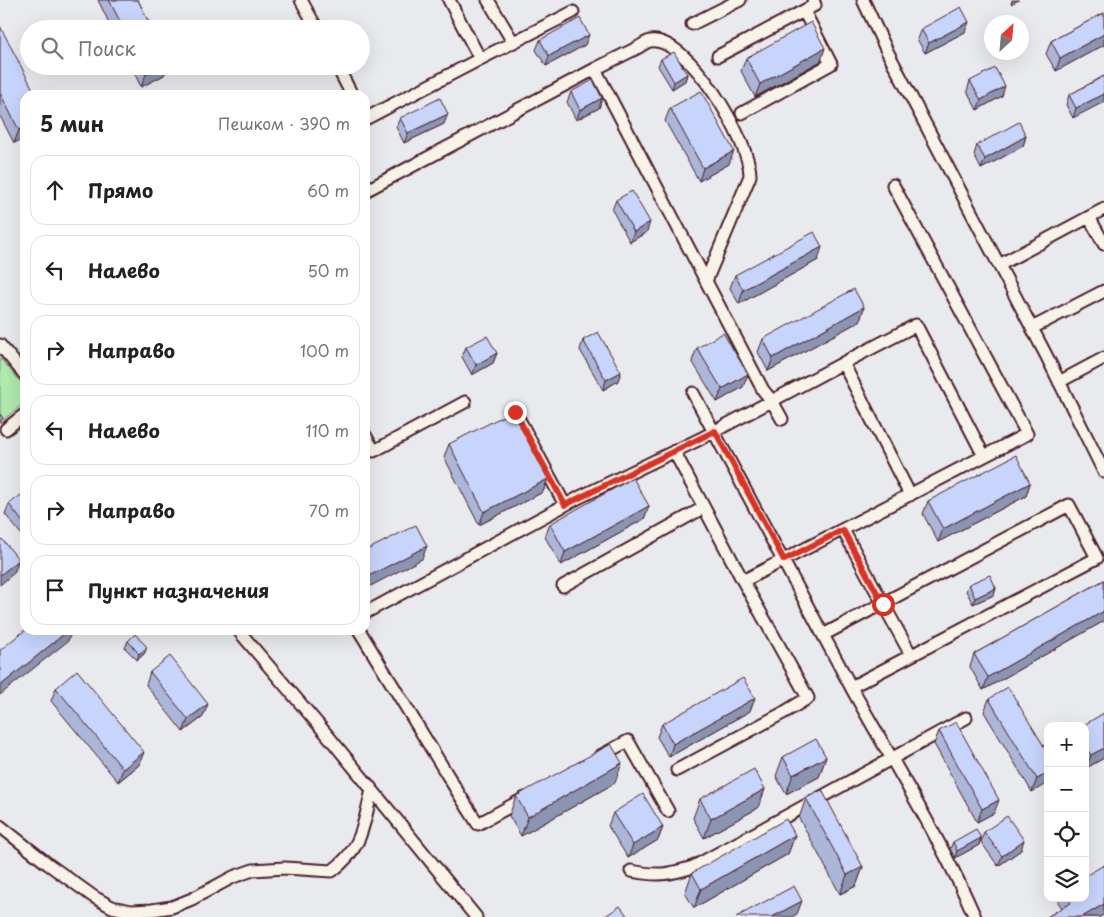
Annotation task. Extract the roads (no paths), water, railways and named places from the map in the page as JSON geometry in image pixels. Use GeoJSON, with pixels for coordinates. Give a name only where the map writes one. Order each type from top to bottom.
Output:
{"type":"FeatureCollection","features":[{"type":"Feature","properties":{"kind":"street"},"geometry":{"type":"LineString","coordinates":[[301,0],[312,20]]}},
{"type":"Feature","properties":{"kind":"street"},"geometry":{"type":"LineString","coordinates":[[449,0],[480,59]]}},
{"type":"Feature","properties":{"kind":"street"},"geometry":{"type":"LineString","coordinates":[[488,0],[513,42]]}},
{"type":"Feature","properties":{"kind":"street"},"geometry":{"type":"LineString","coordinates":[[692,24],[740,0]]}},
{"type":"Feature","properties":{"kind":"street"},"geometry":{"type":"LineString","coordinates":[[718,56],[815,5],[813,0]]}},
{"type":"Feature","properties":{"kind":"street"},"geometry":{"type":"LineString","coordinates":[[863,0],[886,49],[1032,328],[1104,472]]}},
{"type":"Feature","properties":{"kind":"street"},"geometry":{"type":"LineString","coordinates":[[742,113],[831,64],[804,11]]}},
{"type":"Feature","properties":{"kind":"street"},"geometry":{"type":"LineString","coordinates":[[370,116],[573,12]]}},
{"type":"Feature","properties":{"kind":"street"},"geometry":{"type":"LineString","coordinates":[[370,187],[650,41],[662,42],[688,59],[715,94],[741,140],[750,167],[750,176],[706,281]]}},
{"type":"Feature","properties":{"kind":"street"},"geometry":{"type":"LineString","coordinates":[[595,69],[763,390],[782,419]]}},
{"type":"Feature","properties":{"kind":"street"},"geometry":{"type":"LineString","coordinates":[[342,75],[349,90]]}},
{"type":"Feature","properties":{"kind":"street"},"geometry":{"type":"LineString","coordinates":[[743,581],[1027,434],[893,185]]}},
{"type":"Feature","properties":{"kind":"street"},"geometry":{"type":"LineString","coordinates":[[999,265],[1104,209]]}},
{"type":"Feature","properties":{"kind":"street"},"geometry":{"type":"LineString","coordinates":[[1089,217],[1104,244]]}},
{"type":"Feature","properties":{"kind":"street"},"geometry":{"type":"LineString","coordinates":[[1032,328],[1104,291]]}},
{"type":"Feature","properties":{"kind":"street"},"geometry":{"type":"LineString","coordinates":[[370,610],[565,505],[715,431],[916,325],[984,456]]}},
{"type":"Feature","properties":{"kind":"street"},"geometry":{"type":"LineString","coordinates":[[0,345],[20,367]]}},
{"type":"Feature","properties":{"kind":"street"},"geometry":{"type":"LineString","coordinates":[[1059,382],[1104,358]]}},
{"type":"Feature","properties":{"kind":"street"},"geometry":{"type":"LineString","coordinates":[[843,363],[910,495]]}},
{"type":"Feature","properties":{"kind":"street"},"geometry":{"type":"LineString","coordinates":[[693,392],[851,687],[950,864],[975,917]]}},
{"type":"Feature","properties":{"kind":"street"},"geometry":{"type":"LineString","coordinates":[[370,444],[374,451],[465,402]]}},
{"type":"Feature","properties":{"kind":"street"},"geometry":{"type":"LineString","coordinates":[[515,412],[565,505]]}},
{"type":"Feature","properties":{"kind":"street"},"geometry":{"type":"LineString","coordinates":[[6,429],[20,418]]}},
{"type":"Feature","properties":{"kind":"street"},"geometry":{"type":"LineString","coordinates":[[674,451],[703,508],[808,698],[677,770]]}},
{"type":"Feature","properties":{"kind":"street"},"geometry":{"type":"LineString","coordinates":[[823,635],[1069,505],[1097,558],[851,687]]}},
{"type":"Feature","properties":{"kind":"street"},"geometry":{"type":"LineString","coordinates":[[563,586],[703,508]]}},
{"type":"Feature","properties":{"kind":"street"},"geometry":{"type":"LineString","coordinates":[[843,530],[911,655]]}},
{"type":"Feature","properties":{"kind":"street"},"geometry":{"type":"LineString","coordinates":[[242,635],[476,917]]}},
{"type":"Feature","properties":{"kind":"street"},"geometry":{"type":"LineString","coordinates":[[362,635],[478,824],[536,792]]}},
{"type":"Feature","properties":{"kind":"street"},"geometry":{"type":"LineString","coordinates":[[631,871],[651,875],[671,874],[693,867],[966,718]]}},
{"type":"Feature","properties":{"kind":"street"},"geometry":{"type":"LineString","coordinates":[[586,764],[628,741],[668,812]]}},
{"type":"Feature","properties":{"kind":"street"},"geometry":{"type":"LineString","coordinates":[[0,826],[48,864],[112,907],[131,911],[152,910],[178,905],[233,877],[252,870],[285,868],[332,871],[341,864],[358,844],[372,790]]}}]}
